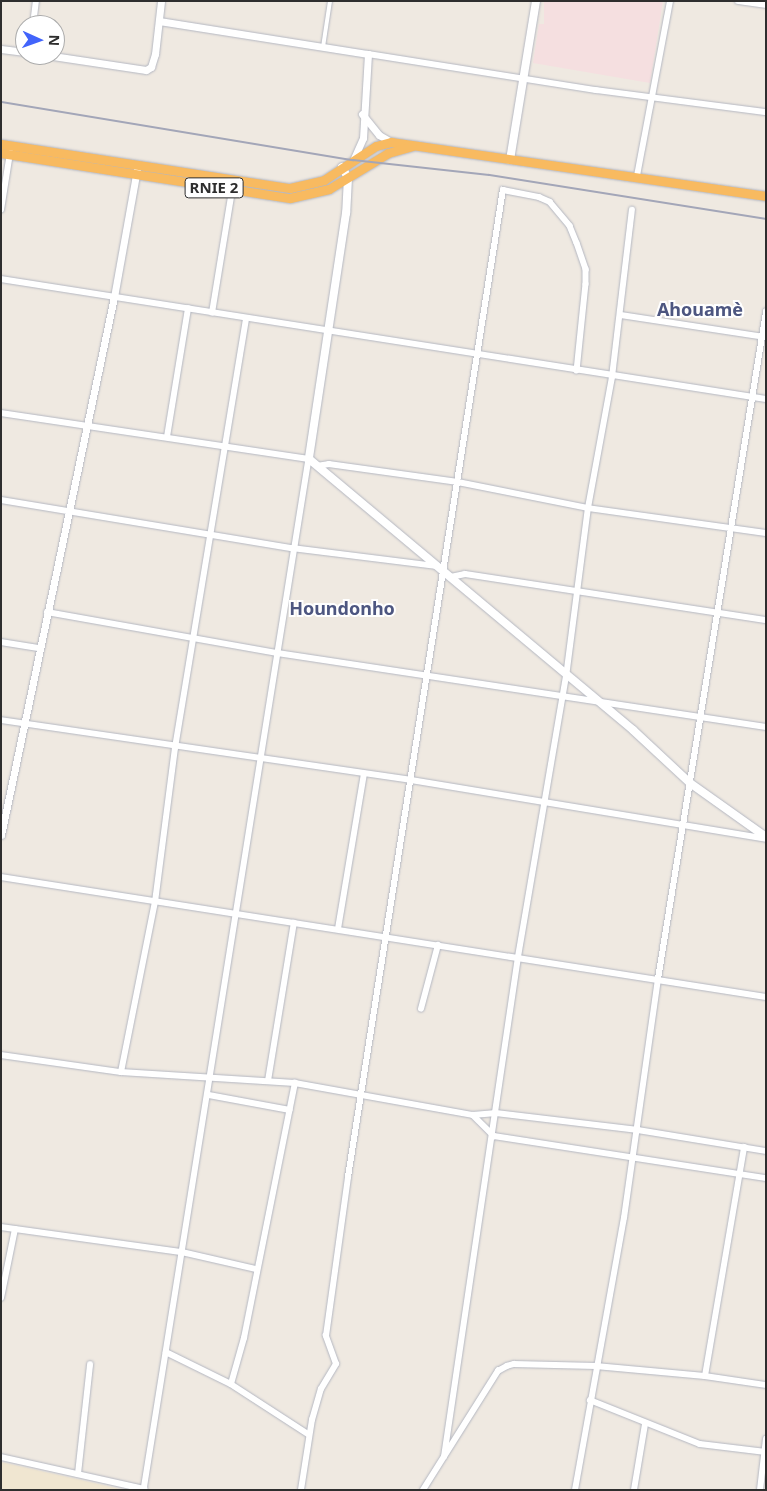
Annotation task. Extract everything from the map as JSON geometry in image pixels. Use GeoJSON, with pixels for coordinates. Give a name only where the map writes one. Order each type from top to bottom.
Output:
{"type":"FeatureCollection","features":[{"type":"Feature","properties":{"kind":"highway","name":"RNIE 2"},"geometry":{"type":"LineString","coordinates":[[7,151],[138,165],[290,188],[314,185],[376,146],[391,142],[766,196]]}},
{"type":"Feature","properties":{"kind":"highway","name":"RNIE 2"},"geometry":{"type":"LineString","coordinates":[[1,144],[7,151],[136,175],[232,190],[302,198],[329,189],[388,153],[415,145]]}},
{"type":"Feature","properties":{"kind":"main road"},"geometry":{"type":"LineString","coordinates":[[510,160],[536,1]]}},
{"type":"Feature","properties":{"kind":"main road"},"geometry":{"type":"LineString","coordinates":[[342,167],[348,178],[346,213],[309,459],[566,677],[633,730],[690,783],[766,838]]}},
{"type":"Feature","properties":{"kind":"street"},"geometry":{"type":"LineString","coordinates":[[34,15],[36,1]]}},
{"type":"Feature","properties":{"kind":"street"},"geometry":{"type":"LineString","coordinates":[[65,58],[146,70],[151,68],[156,54],[161,1]]}},
{"type":"Feature","properties":{"kind":"street"},"geometry":{"type":"LineString","coordinates":[[322,47],[330,1]]}},
{"type":"Feature","properties":{"kind":"street"},"geometry":{"type":"LineString","coordinates":[[637,176],[670,1]]}},
{"type":"Feature","properties":{"kind":"street"},"geometry":{"type":"LineString","coordinates":[[738,1],[766,6]]}},
{"type":"Feature","properties":{"kind":"street"},"geometry":{"type":"LineString","coordinates":[[159,21],[652,98],[766,112]]}},
{"type":"Feature","properties":{"kind":"street"},"geometry":{"type":"LineString","coordinates":[[1,49],[15,51]]}},
{"type":"Feature","properties":{"kind":"street"},"geometry":{"type":"LineString","coordinates":[[353,160],[362,138],[362,114],[368,54]]}},
{"type":"Feature","properties":{"kind":"street"},"geometry":{"type":"LineString","coordinates":[[362,114],[379,135],[391,142]]}},
{"type":"Feature","properties":{"kind":"street"},"geometry":{"type":"LineString","coordinates":[[1,210],[7,151]]}},
{"type":"Feature","properties":{"kind":"street"},"geometry":{"type":"LineString","coordinates":[[1,835],[85,425],[114,297],[138,165]]}},
{"type":"Feature","properties":{"kind":"street"},"geometry":{"type":"LineString","coordinates":[[212,313],[232,190]]}},
{"type":"Feature","properties":{"kind":"street"},"geometry":{"type":"LineString","coordinates":[[301,1490],[308,1434],[321,1389],[336,1364],[328,1344],[327,1328],[360,1092],[388,937],[428,676],[447,575],[458,482],[503,190],[539,197],[558,210],[570,226],[583,257],[586,284],[577,371]]}},
{"type":"Feature","properties":{"kind":"street"},"geometry":{"type":"LineString","coordinates":[[444,1457],[494,1136],[518,957],[546,804],[566,677],[588,508],[612,377],[621,316],[632,210]]}},
{"type":"Feature","properties":{"kind":"street"},"geometry":{"type":"LineString","coordinates":[[1,279],[612,377],[766,399]]}},
{"type":"Feature","properties":{"kind":"street"},"geometry":{"type":"LineString","coordinates":[[167,437],[188,309]]}},
{"type":"Feature","properties":{"kind":"street"},"geometry":{"type":"LineString","coordinates":[[575,1490],[638,1130],[658,980],[764,337],[766,312]]}},
{"type":"Feature","properties":{"kind":"street"},"geometry":{"type":"LineString","coordinates":[[621,316],[764,337]]}},
{"type":"Feature","properties":{"kind":"street"},"geometry":{"type":"LineString","coordinates":[[121,1072],[155,902],[175,748],[246,319]]}},
{"type":"Feature","properties":{"kind":"street"},"geometry":{"type":"LineString","coordinates":[[1,413],[225,444],[309,459],[292,548],[209,1095],[144,1490],[1,1457]]}},
{"type":"Feature","properties":{"kind":"street"},"geometry":{"type":"LineString","coordinates":[[317,466],[329,464],[458,482],[588,508],[766,533]]}},
{"type":"Feature","properties":{"kind":"street"},"geometry":{"type":"LineString","coordinates":[[1,500],[292,548],[437,566]]}},
{"type":"Feature","properties":{"kind":"street"},"geometry":{"type":"LineString","coordinates":[[447,575],[465,574],[766,620]]}},
{"type":"Feature","properties":{"kind":"street"},"geometry":{"type":"LineString","coordinates":[[47,612],[277,653],[766,727]]}},
{"type":"Feature","properties":{"kind":"street"},"geometry":{"type":"LineString","coordinates":[[1,642],[40,648]]}},
{"type":"Feature","properties":{"kind":"street"},"geometry":{"type":"LineString","coordinates":[[1,720],[175,748],[411,780],[684,827],[766,838]]}},
{"type":"Feature","properties":{"kind":"street"},"geometry":{"type":"LineString","coordinates":[[338,930],[364,774]]}},
{"type":"Feature","properties":{"kind":"street"},"geometry":{"type":"LineString","coordinates":[[1,877],[766,997]]}},
{"type":"Feature","properties":{"kind":"street"},"geometry":{"type":"LineString","coordinates":[[268,1080],[294,923]]}},
{"type":"Feature","properties":{"kind":"street"},"geometry":{"type":"LineString","coordinates":[[421,1009],[438,945]]}},
{"type":"Feature","properties":{"kind":"street"},"geometry":{"type":"LineString","coordinates":[[1,1055],[121,1072],[294,1083],[360,1092],[473,1115],[496,1113],[638,1130],[766,1151]]}},
{"type":"Feature","properties":{"kind":"street"},"geometry":{"type":"LineString","coordinates":[[231,1384],[290,1110],[294,1083]]}},
{"type":"Feature","properties":{"kind":"street"},"geometry":{"type":"LineString","coordinates":[[209,1095],[290,1110]]}},
{"type":"Feature","properties":{"kind":"street"},"geometry":{"type":"LineString","coordinates":[[473,1115],[494,1136],[766,1178]]}},
{"type":"Feature","properties":{"kind":"street"},"geometry":{"type":"LineString","coordinates":[[705,1376],[744,1147]]}},
{"type":"Feature","properties":{"kind":"street"},"geometry":{"type":"LineString","coordinates":[[1,1227],[182,1252],[256,1269]]}},
{"type":"Feature","properties":{"kind":"street"},"geometry":{"type":"LineString","coordinates":[[1,1298],[15,1229]]}},
{"type":"Feature","properties":{"kind":"street"},"geometry":{"type":"LineString","coordinates":[[166,1352],[231,1384],[308,1434]]}},
{"type":"Feature","properties":{"kind":"street"},"geometry":{"type":"LineString","coordinates":[[78,1474],[90,1364]]}},
{"type":"Feature","properties":{"kind":"street"},"geometry":{"type":"LineString","coordinates":[[423,1490],[498,1371],[514,1364],[596,1366],[705,1376],[766,1385]]}},
{"type":"Feature","properties":{"kind":"street"},"geometry":{"type":"LineString","coordinates":[[590,1400],[645,1424],[700,1444],[765,1452]]}},
{"type":"Feature","properties":{"kind":"street"},"geometry":{"type":"LineString","coordinates":[[634,1490],[645,1424]]}},
{"type":"Feature","properties":{"kind":"street"},"geometry":{"type":"LineString","coordinates":[[760,1490],[766,1439]]}},
{"type":"Feature","properties":{"kind":"shaded area"},"geometry":{"type":"Polygon","coordinates":[[[544,1],[663,1],[650,83],[533,63],[539,24],[544,24],[544,1]]]}},
{"type":"Feature","properties":{"kind":"shaded area"},"geometry":{"type":"Polygon","coordinates":[[[1,1462],[125,1490],[1,1490],[1,1462]]]}},
{"type":"Feature","properties":{"kind":"railway"},"geometry":{"type":"LineString","coordinates":[[1,102],[353,160],[489,175],[766,219]]}},
{"type":"Feature","properties":{"kind":"district","name":"Ahouamè"},"geometry":{"type":"Point","coordinates":[700,309]}},
{"type":"Feature","properties":{"kind":"district","name":"Houndonho"},"geometry":{"type":"Point","coordinates":[342,608]}}]}
